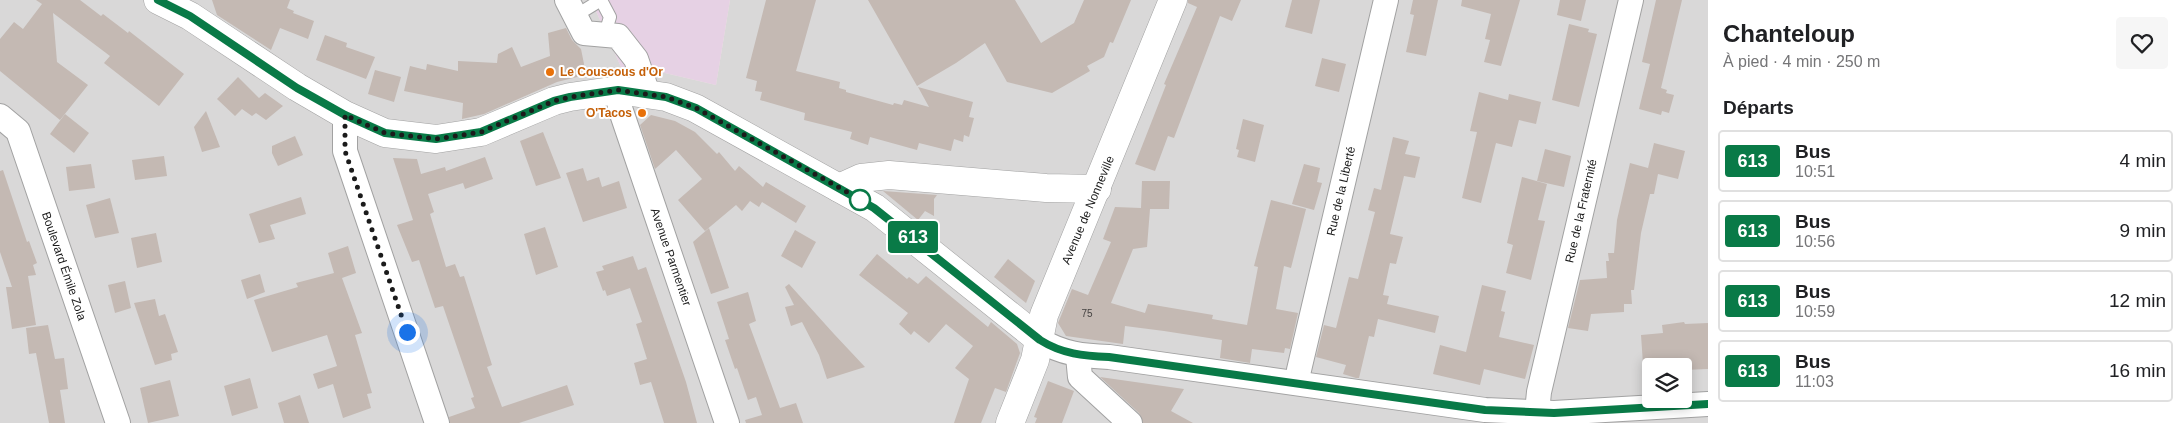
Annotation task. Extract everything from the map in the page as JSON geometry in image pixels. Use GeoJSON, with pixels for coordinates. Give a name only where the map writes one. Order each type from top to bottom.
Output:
{"type":"FeatureCollection","features":[{"type":"Feature","properties":{"kind":"street"},"geometry":{"type":"LineString","coordinates":[[158,0],[193,8],[297,88],[345,115],[385,133],[436,139],[481,132],[554,101],[618,90],[666,97],[696,108],[874,208],[907,232],[1040,340],[1052,348],[1078,356],[1109,357],[1537,417],[1554,413],[1708,404]]}},
{"type":"Feature","properties":{"kind":"street","name":"Avenue de Nonneville"},"geometry":{"type":"LineString","coordinates":[[1010,423],[1034,360],[1040,340],[1044,315],[1173,0]]}},
{"type":"Feature","properties":{"kind":"street","name":"Rue de la Liberté"},"geometry":{"type":"LineString","coordinates":[[1298,383],[1301,360],[1386,0]]}},
{"type":"Feature","properties":{"kind":"street","name":"Rue de la Fraternité"},"geometry":{"type":"LineString","coordinates":[[1537,417],[1539,392],[1631,0]]}},
{"type":"Feature","properties":{"kind":"street"},"geometry":{"type":"LineString","coordinates":[[571,8],[584,32],[618,36],[636,59],[648,94]]}},
{"type":"Feature","properties":{"kind":"street","name":"Avenue Parmentier"},"geometry":{"type":"LineString","coordinates":[[618,90],[620,108],[726,423]]}},
{"type":"Feature","properties":{"kind":"street"},"geometry":{"type":"LineString","coordinates":[[345,115],[345,151],[437,423]]}},
{"type":"Feature","properties":{"kind":"street","name":"Boulevard Émile Zola"},"geometry":{"type":"LineString","coordinates":[[0,116],[18,131],[118,423]]}},
{"type":"Feature","properties":{"kind":"street"},"geometry":{"type":"LineString","coordinates":[[839,188],[861,178],[889,175],[1046,188],[1097,189]]}},
{"type":"Feature","properties":{"kind":"street"},"geometry":{"type":"LineString","coordinates":[[1078,356],[1080,378],[1130,423]]}},
{"type":"Feature","properties":{"kind":"lane"},"geometry":{"type":"LineString","coordinates":[[571,8],[601,0],[610,17],[608,27],[596,34]]}},
{"type":"Feature","properties":{"kind":"shaded area"},"geometry":{"type":"Polygon","coordinates":[[[0,0],[591,0],[621,67],[665,73],[716,85],[730,0],[1708,0],[1708,423],[0,423],[0,0]]]}},
{"type":"Feature","properties":{"kind":"shaded area"},"geometry":{"type":"Polygon","coordinates":[[[591,0],[730,0],[716,85],[665,73],[621,67],[591,0]]]}},
{"type":"Feature","properties":{"kind":"building"},"geometry":{"type":"Polygon","coordinates":[[[36,0],[80,0],[101,16],[103,14],[128,33],[129,31],[184,74],[159,106],[104,63],[110,56],[53,13],[57,62],[88,85],[60,120],[0,71],[0,39],[14,22],[23,29],[42,4],[36,0]]]}},
{"type":"Feature","properties":{"kind":"building"},"geometry":{"type":"Polygon","coordinates":[[[212,0],[290,0],[287,8],[294,11],[293,13],[314,21],[308,39],[280,28],[271,50],[217,15],[212,0]]]}},
{"type":"Feature","properties":{"kind":"building"},"geometry":{"type":"Polygon","coordinates":[[[766,0],[816,0],[796,71],[840,82],[839,88],[846,90],[846,92],[893,105],[894,103],[902,105],[904,100],[929,107],[918,87],[973,102],[969,117],[974,118],[969,137],[964,135],[963,142],[954,139],[951,151],[919,143],[917,150],[870,137],[868,145],[850,139],[852,132],[804,120],[805,113],[760,100],[762,92],[755,91],[757,81],[746,78],[766,0]]]}},
{"type":"Feature","properties":{"kind":"building"},"geometry":{"type":"Polygon","coordinates":[[[868,0],[1015,0],[1041,43],[1074,23],[1084,0],[1131,0],[1113,43],[1110,42],[1104,57],[1087,66],[1090,71],[1052,93],[1007,82],[985,43],[917,86],[868,0]]]}},
{"type":"Feature","properties":{"kind":"building"},"geometry":{"type":"Polygon","coordinates":[[[1188,0],[1241,0],[1232,21],[1220,16],[1174,138],[1168,136],[1155,171],[1135,164],[1166,85],[1164,84],[1197,7],[1188,3],[1188,0]]]}},
{"type":"Feature","properties":{"kind":"building"},"geometry":{"type":"Polygon","coordinates":[[[1292,0],[1320,0],[1312,34],[1285,27],[1292,0]]]}},
{"type":"Feature","properties":{"kind":"building"},"geometry":{"type":"Polygon","coordinates":[[[1413,0],[1438,0],[1426,56],[1406,52],[1414,15],[1410,14],[1413,0]]]}},
{"type":"Feature","properties":{"kind":"building"},"geometry":{"type":"Polygon","coordinates":[[[1462,0],[1520,0],[1501,66],[1484,62],[1490,40],[1485,39],[1491,14],[1461,6],[1462,0]]]}},
{"type":"Feature","properties":{"kind":"building"},"geometry":{"type":"Polygon","coordinates":[[[1560,0],[1586,0],[1581,21],[1557,15],[1560,0]]]}},
{"type":"Feature","properties":{"kind":"building"},"geometry":{"type":"Polygon","coordinates":[[[1656,0],[1682,0],[1661,88],[1667,90],[1666,93],[1674,95],[1669,113],[1662,111],[1661,115],[1639,109],[1650,64],[1642,62],[1656,0]]]}},
{"type":"Feature","properties":{"kind":"building"},"geometry":{"type":"Polygon","coordinates":[[[1569,24],[1589,29],[1588,32],[1597,34],[1579,107],[1552,100],[1569,24]]]}},
{"type":"Feature","properties":{"kind":"building"},"geometry":{"type":"Polygon","coordinates":[[[566,28],[572,40],[581,49],[585,69],[581,76],[557,82],[484,114],[462,119],[463,103],[404,91],[410,66],[426,70],[427,64],[458,71],[458,61],[497,63],[498,54],[512,47],[521,67],[550,56],[548,33],[566,28]]]}},
{"type":"Feature","properties":{"kind":"building"},"geometry":{"type":"Polygon","coordinates":[[[325,35],[347,43],[346,47],[375,57],[366,79],[316,60],[325,35]]]}},
{"type":"Feature","properties":{"kind":"building"},"geometry":{"type":"Polygon","coordinates":[[[1322,58],[1346,64],[1339,92],[1315,86],[1322,58]]]}},
{"type":"Feature","properties":{"kind":"building"},"geometry":{"type":"Polygon","coordinates":[[[375,70],[401,77],[394,102],[368,94],[375,70]]]}},
{"type":"Feature","properties":{"kind":"building"},"geometry":{"type":"Polygon","coordinates":[[[238,77],[259,98],[265,93],[283,106],[266,120],[256,113],[252,116],[242,109],[235,116],[217,99],[238,77]]]}},
{"type":"Feature","properties":{"kind":"building"},"geometry":{"type":"Polygon","coordinates":[[[1479,92],[1508,100],[1509,94],[1541,102],[1536,124],[1519,120],[1512,147],[1496,143],[1481,203],[1462,198],[1477,132],[1470,131],[1479,92]]]}},
{"type":"Feature","properties":{"kind":"building"},"geometry":{"type":"Polygon","coordinates":[[[206,111],[220,147],[202,152],[194,127],[206,111]]]}},
{"type":"Feature","properties":{"kind":"building"},"geometry":{"type":"Polygon","coordinates":[[[65,114],[89,133],[74,153],[50,134],[65,114]]]}},
{"type":"Feature","properties":{"kind":"building"},"geometry":{"type":"Polygon","coordinates":[[[651,115],[675,121],[695,132],[717,154],[719,152],[735,171],[739,166],[763,187],[766,182],[806,206],[796,223],[762,202],[759,207],[750,201],[742,211],[736,205],[705,231],[678,200],[702,179],[676,150],[655,169],[640,125],[651,115]]]}},
{"type":"Feature","properties":{"kind":"building"},"geometry":{"type":"Polygon","coordinates":[[[1243,119],[1264,125],[1255,162],[1237,157],[1239,150],[1236,149],[1243,119]]]}},
{"type":"Feature","properties":{"kind":"building"},"geometry":{"type":"Polygon","coordinates":[[[543,132],[561,178],[536,186],[520,141],[543,132]]]}},
{"type":"Feature","properties":{"kind":"building"},"geometry":{"type":"Polygon","coordinates":[[[295,136],[303,155],[278,166],[272,153],[272,146],[295,136]]]}},
{"type":"Feature","properties":{"kind":"building"},"geometry":{"type":"Polygon","coordinates":[[[1393,137],[1409,141],[1405,154],[1420,157],[1415,178],[1404,176],[1390,234],[1403,237],[1396,264],[1390,263],[1383,295],[1389,296],[1387,304],[1439,316],[1435,333],[1378,319],[1374,337],[1369,336],[1359,378],[1356,378],[1343,374],[1346,365],[1316,357],[1324,325],[1336,328],[1349,277],[1358,279],[1375,212],[1368,210],[1374,188],[1381,190],[1393,137]]]}},
{"type":"Feature","properties":{"kind":"building"},"geometry":{"type":"Polygon","coordinates":[[[1654,143],[1685,151],[1678,179],[1658,174],[1654,194],[1650,194],[1641,233],[1634,290],[1631,290],[1632,304],[1624,304],[1624,312],[1591,314],[1588,331],[1568,328],[1580,280],[1607,278],[1606,261],[1609,261],[1608,253],[1614,253],[1617,220],[1630,163],[1648,168],[1654,143]]]}},
{"type":"Feature","properties":{"kind":"building"},"geometry":{"type":"Polygon","coordinates":[[[1545,149],[1571,156],[1564,187],[1537,181],[1545,149]]]}},
{"type":"Feature","properties":{"kind":"building"},"geometry":{"type":"Polygon","coordinates":[[[164,156],[167,176],[135,180],[132,160],[164,156]]]}},
{"type":"Feature","properties":{"kind":"building"},"geometry":{"type":"Polygon","coordinates":[[[485,157],[493,179],[465,189],[463,183],[428,194],[434,212],[430,214],[446,267],[455,264],[460,277],[464,276],[492,365],[487,367],[502,407],[567,385],[574,405],[519,423],[450,423],[449,417],[475,408],[471,398],[474,397],[443,306],[435,308],[419,260],[412,262],[397,225],[413,220],[393,158],[417,159],[421,174],[445,167],[446,171],[485,157]]]}},
{"type":"Feature","properties":{"kind":"building"},"geometry":{"type":"Polygon","coordinates":[[[91,164],[95,188],[69,191],[66,167],[91,164]]]}},
{"type":"Feature","properties":{"kind":"building"},"geometry":{"type":"Polygon","coordinates":[[[1304,164],[1320,168],[1317,182],[1322,183],[1314,210],[1292,204],[1304,164]]]}},
{"type":"Feature","properties":{"kind":"building"},"geometry":{"type":"Polygon","coordinates":[[[583,168],[587,181],[599,177],[602,187],[619,181],[627,208],[583,222],[566,173],[583,168]]]}},
{"type":"Feature","properties":{"kind":"building"},"geometry":{"type":"Polygon","coordinates":[[[3,170],[27,242],[29,241],[37,263],[33,265],[36,275],[28,276],[36,325],[12,329],[6,287],[12,287],[0,252],[0,171],[3,170]]]}},
{"type":"Feature","properties":{"kind":"building"},"geometry":{"type":"Polygon","coordinates":[[[1522,177],[1547,184],[1538,220],[1545,221],[1531,280],[1506,273],[1513,245],[1507,243],[1522,177]]]}},
{"type":"Feature","properties":{"kind":"building"},"geometry":{"type":"Polygon","coordinates":[[[1142,181],[1170,181],[1169,209],[1150,209],[1147,247],[1133,249],[1111,303],[1145,313],[1148,304],[1213,315],[1212,319],[1247,325],[1258,267],[1254,266],[1271,200],[1306,209],[1291,268],[1284,266],[1276,309],[1298,313],[1290,349],[1285,348],[1284,353],[1252,349],[1250,363],[1220,358],[1222,340],[1164,331],[1125,326],[1123,344],[1066,336],[1058,323],[1072,289],[1088,295],[1111,242],[1103,239],[1115,207],[1141,208],[1142,181]]]}},
{"type":"Feature","properties":{"kind":"building"},"geometry":{"type":"Polygon","coordinates":[[[883,191],[937,195],[934,199],[934,216],[925,211],[918,220],[883,191]]]}},
{"type":"Feature","properties":{"kind":"building"},"geometry":{"type":"Polygon","coordinates":[[[301,197],[306,214],[270,225],[275,239],[259,243],[249,214],[301,197]]]}},
{"type":"Feature","properties":{"kind":"building"},"geometry":{"type":"Polygon","coordinates":[[[110,198],[119,233],[95,238],[86,205],[110,198]]]}},
{"type":"Feature","properties":{"kind":"building"},"geometry":{"type":"Polygon","coordinates":[[[545,227],[558,267],[536,275],[524,234],[545,227]]]}},
{"type":"Feature","properties":{"kind":"building"},"geometry":{"type":"Polygon","coordinates":[[[709,228],[729,288],[711,294],[693,242],[709,228]]]}},
{"type":"Feature","properties":{"kind":"building"},"geometry":{"type":"Polygon","coordinates":[[[795,230],[816,242],[802,268],[781,256],[795,230]]]}},
{"type":"Feature","properties":{"kind":"building"},"geometry":{"type":"Polygon","coordinates":[[[156,233],[162,262],[137,268],[131,238],[156,233]]]}},
{"type":"Feature","properties":{"kind":"building"},"geometry":{"type":"Polygon","coordinates":[[[348,246],[356,273],[342,278],[362,333],[355,335],[372,393],[367,394],[371,408],[343,418],[333,384],[318,389],[313,374],[337,366],[327,335],[272,352],[254,300],[298,287],[296,283],[334,273],[328,253],[348,246]]]}},
{"type":"Feature","properties":{"kind":"building"},"geometry":{"type":"Polygon","coordinates":[[[877,254],[907,279],[909,277],[918,284],[926,276],[988,327],[991,322],[1017,344],[1020,353],[1006,392],[995,388],[981,423],[954,423],[969,379],[955,368],[973,346],[946,324],[929,343],[914,331],[911,335],[899,324],[908,313],[859,275],[877,254]]]}},
{"type":"Feature","properties":{"kind":"building"},"geometry":{"type":"Polygon","coordinates":[[[633,256],[638,270],[646,267],[686,382],[697,423],[664,423],[651,382],[640,385],[634,363],[647,359],[636,324],[642,322],[630,288],[607,296],[605,290],[603,291],[596,272],[604,270],[602,266],[633,256]]]}},
{"type":"Feature","properties":{"kind":"building"},"geometry":{"type":"Polygon","coordinates":[[[1008,259],[1035,281],[1026,303],[994,277],[1008,259]]]}},
{"type":"Feature","properties":{"kind":"building"},"geometry":{"type":"Polygon","coordinates":[[[260,274],[265,292],[247,299],[241,280],[260,274]]]}},
{"type":"Feature","properties":{"kind":"building"},"geometry":{"type":"Polygon","coordinates":[[[125,281],[131,308],[115,313],[108,285],[125,281]]]}},
{"type":"Feature","properties":{"kind":"building"},"geometry":{"type":"Polygon","coordinates":[[[789,284],[865,367],[827,379],[819,355],[802,322],[791,326],[785,307],[794,305],[785,287],[789,284]]]}},
{"type":"Feature","properties":{"kind":"building"},"geometry":{"type":"Polygon","coordinates":[[[1482,285],[1506,291],[1501,311],[1505,312],[1499,337],[1534,345],[1525,379],[1484,369],[1480,385],[1433,374],[1440,345],[1466,352],[1482,285]]]}},
{"type":"Feature","properties":{"kind":"building"},"geometry":{"type":"Polygon","coordinates":[[[748,292],[756,321],[749,324],[780,408],[796,403],[803,423],[746,423],[745,420],[762,415],[756,397],[748,400],[737,368],[735,369],[725,340],[729,339],[717,302],[748,292]]]}},
{"type":"Feature","properties":{"kind":"building"},"geometry":{"type":"Polygon","coordinates":[[[155,299],[159,316],[165,314],[178,352],[171,354],[172,360],[155,365],[134,303],[155,299]]]}},
{"type":"Feature","properties":{"kind":"building"},"geometry":{"type":"Polygon","coordinates":[[[1684,322],[1685,324],[1708,323],[1708,369],[1692,370],[1692,358],[1643,358],[1641,335],[1663,333],[1662,325],[1684,322]]]}},
{"type":"Feature","properties":{"kind":"building"},"geometry":{"type":"Polygon","coordinates":[[[48,325],[55,359],[64,358],[68,389],[60,390],[65,423],[49,423],[36,353],[29,354],[26,328],[48,325]]]}},
{"type":"Feature","properties":{"kind":"building"},"geometry":{"type":"Polygon","coordinates":[[[1100,377],[1184,389],[1171,411],[1193,423],[1143,423],[1139,413],[1100,377]]]}},
{"type":"Feature","properties":{"kind":"building"},"geometry":{"type":"Polygon","coordinates":[[[250,378],[258,408],[232,416],[224,386],[250,378]]]}},
{"type":"Feature","properties":{"kind":"building"},"geometry":{"type":"Polygon","coordinates":[[[170,380],[179,416],[148,423],[140,388],[170,380]]]}},
{"type":"Feature","properties":{"kind":"building"},"geometry":{"type":"Polygon","coordinates":[[[1048,381],[1074,391],[1062,423],[1035,423],[1037,418],[1034,417],[1048,381]]]}},
{"type":"Feature","properties":{"kind":"building"},"geometry":{"type":"Polygon","coordinates":[[[300,395],[309,423],[284,423],[278,403],[300,395]]]}},
{"type":"Feature","properties":{"kind":"bus line","name":"613"},"geometry":{"type":"LineString","coordinates":[[158,0],[190,16],[297,88],[362,124],[385,133],[436,139],[481,132],[554,101],[618,90],[666,97],[696,108],[874,208],[907,232],[1040,340],[1052,348],[1078,356],[1109,357],[1485,410],[1554,413],[1708,404]]}},
{"type":"Feature","properties":{"kind":"place","name":"Le Couscous d'Or"},"geometry":{"type":"Point","coordinates":[550,72]}},
{"type":"Feature","properties":{"kind":"place","name":"O'Tacos"},"geometry":{"type":"Point","coordinates":[642,113]}},
{"type":"Feature","properties":{"kind":"route"},"geometry":{"type":"LineString","coordinates":[[407,332],[345,151],[345,115],[385,133],[436,139],[481,132],[554,101],[570,97],[618,90],[648,94],[666,97],[696,108],[865,202],[860,200]]}}]}
